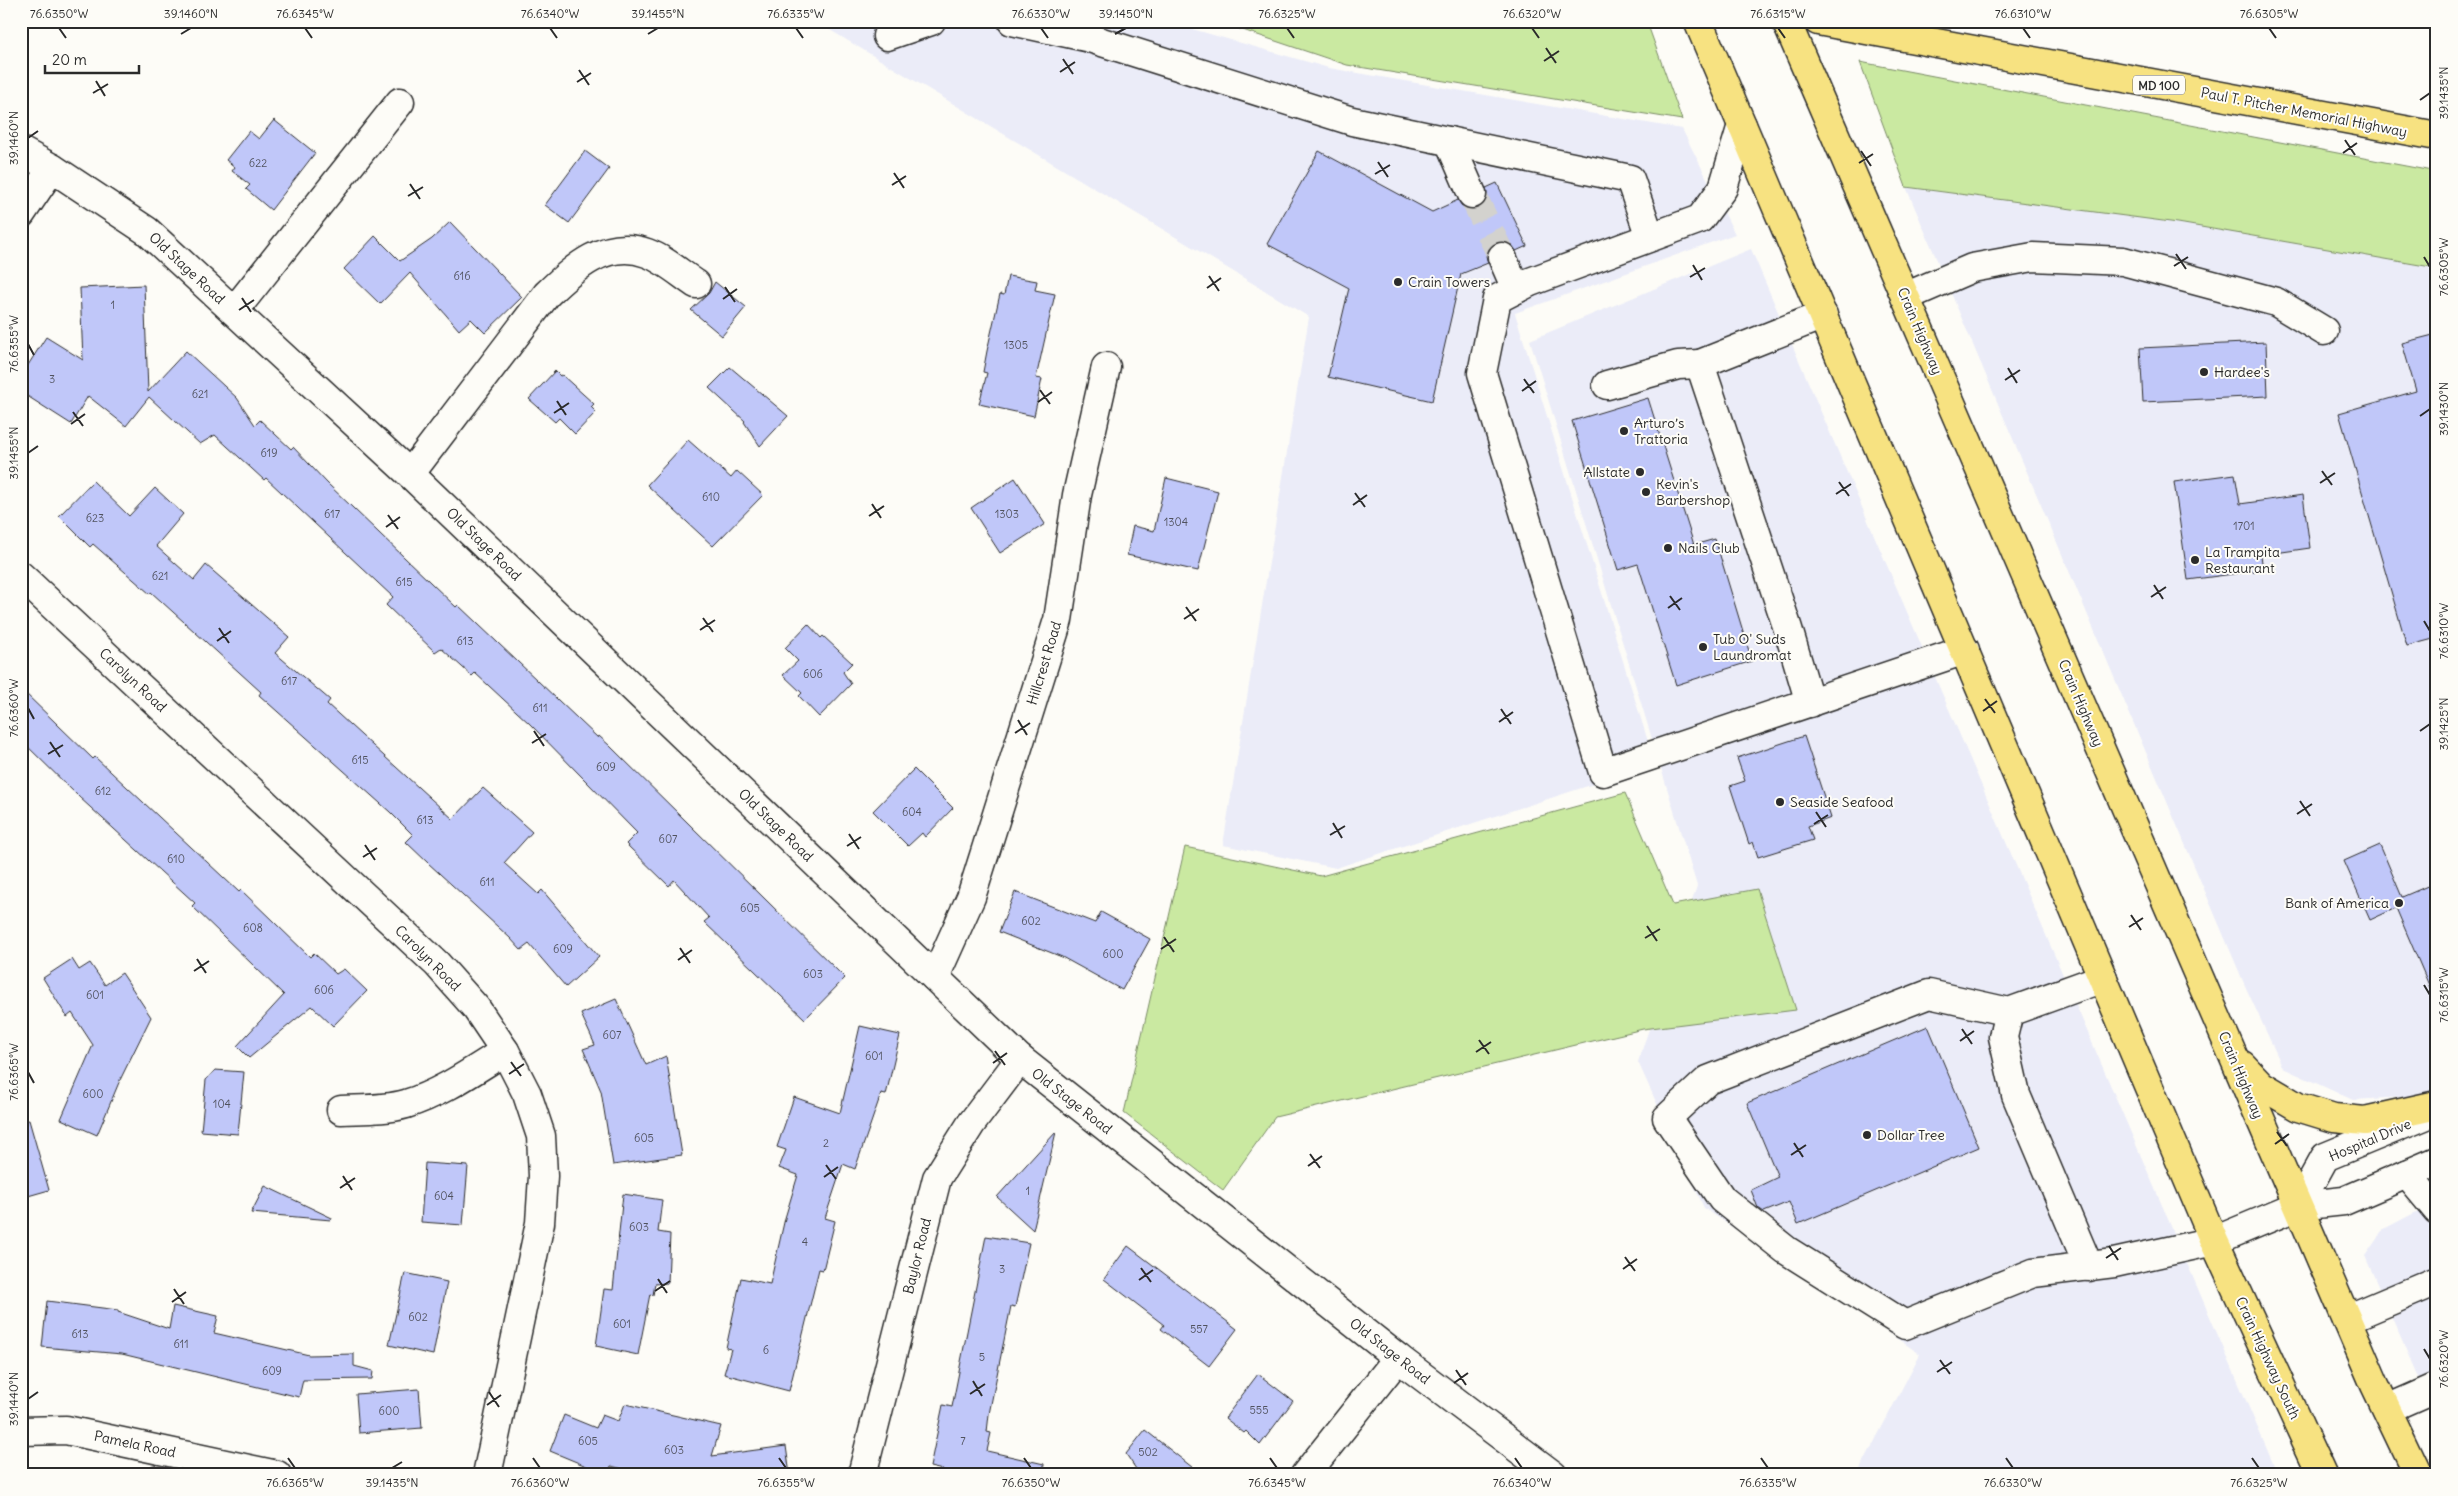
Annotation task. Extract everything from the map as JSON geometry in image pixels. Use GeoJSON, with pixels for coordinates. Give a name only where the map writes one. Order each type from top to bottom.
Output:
{"type":"FeatureCollection","features":[{"type":"Feature","properties":{"kind":"main road"},"geometry":{"type":"LineString","coordinates":[[1698,21],[2214,1241]]}},
{"type":"Feature","properties":{"kind":"main road","name":"Crain Highway"},"geometry":{"type":"LineString","coordinates":[[1786,21],[2387,1409]]}},
{"type":"Feature","properties":{"kind":"main road","name":"Paul T. Pitcher Memorial Highway"},"geometry":{"type":"LineString","coordinates":[[1818,21],[2437,136]]}},
{"type":"Feature","properties":{"kind":"main road"},"geometry":{"type":"LineString","coordinates":[[2233,1055],[2261,1085],[2298,1107],[2334,1118],[2366,1121],[2437,1105]]}},
{"type":"Feature","properties":{"kind":"main road","name":"Crain Highway South"},"geometry":{"type":"LineString","coordinates":[[2214,1241],[2322,1475]]}},
{"type":"Feature","properties":{"kind":"main road"},"geometry":{"type":"LineString","coordinates":[[2387,1409],[2418,1475]]}},
{"type":"Feature","properties":{"kind":"street"},"geometry":{"type":"LineString","coordinates":[[887,36],[931,21]]}},
{"type":"Feature","properties":{"kind":"street"},"geometry":{"type":"LineString","coordinates":[[1012,21],[1086,37],[1352,121],[1630,179],[1650,237]]}},
{"type":"Feature","properties":{"kind":"street"},"geometry":{"type":"LineString","coordinates":[[234,312],[400,102]]}},
{"type":"Feature","properties":{"kind":"street"},"geometry":{"type":"LineString","coordinates":[[1742,125],[1723,188],[1700,219],[1516,289],[1497,299],[1482,373],[1603,772],[1965,650]]}},
{"type":"Feature","properties":{"kind":"street"},"geometry":{"type":"LineString","coordinates":[[1449,141],[1472,194]]}},
{"type":"Feature","properties":{"kind":"street","name":"Old Stage Road"},"geometry":{"type":"LineString","coordinates":[[21,151],[52,168],[147,231],[410,474],[1020,1060],[1398,1358],[1553,1475]]}},
{"type":"Feature","properties":{"kind":"street"},"geometry":{"type":"LineString","coordinates":[[21,214],[52,168]]}},
{"type":"Feature","properties":{"kind":"street"},"geometry":{"type":"LineString","coordinates":[[410,474],[547,294],[573,269],[598,253],[627,248],[648,253],[696,284]]}},
{"type":"Feature","properties":{"kind":"street"},"geometry":{"type":"LineString","coordinates":[[1502,257],[1516,289]]}},
{"type":"Feature","properties":{"kind":"street"},"geometry":{"type":"LineString","coordinates":[[1905,297],[1972,268],[2033,257],[2123,261],[2276,302],[2324,331]]}},
{"type":"Feature","properties":{"kind":"street"},"geometry":{"type":"LineString","coordinates":[[1607,385],[1678,365],[1700,364],[1823,315]]}},
{"type":"Feature","properties":{"kind":"street"},"geometry":{"type":"LineString","coordinates":[[1700,364],[1788,629],[1810,703]]}},
{"type":"Feature","properties":{"kind":"street","name":"Hillcrest Road"},"geometry":{"type":"LineString","coordinates":[[935,977],[971,897],[1058,620],[1077,495],[1106,367]]}},
{"type":"Feature","properties":{"kind":"street","name":"Carolyn Road"},"geometry":{"type":"LineString","coordinates":[[21,576],[437,964],[476,1008],[505,1051],[527,1094],[541,1136],[543,1176],[540,1223],[487,1475]]}},
{"type":"Feature","properties":{"kind":"street"},"geometry":{"type":"LineString","coordinates":[[2103,978],[2010,1012],[1929,994],[1708,1080],[1667,1118],[1722,1199],[1786,1250],[1905,1326],[2033,1273],[2114,1263],[2214,1241],[2298,1206],[2344,1201],[2437,1161]]}},
{"type":"Feature","properties":{"kind":"street"},"geometry":{"type":"LineString","coordinates":[[2010,1012],[2003,1037],[2016,1095],[2089,1266]]}},
{"type":"Feature","properties":{"kind":"street"},"geometry":{"type":"LineString","coordinates":[[341,1110],[377,1109],[406,1104],[437,1091],[505,1051]]}},
{"type":"Feature","properties":{"kind":"street","name":"Baylor Road"},"geometry":{"type":"LineString","coordinates":[[862,1475],[937,1178],[971,1124],[1020,1060]]}},
{"type":"Feature","properties":{"kind":"street","name":"Hospital Drive"},"geometry":{"type":"LineString","coordinates":[[2298,1206],[2325,1157],[2437,1111]]}},
{"type":"Feature","properties":{"kind":"street"},"geometry":{"type":"LineString","coordinates":[[2407,1174],[2437,1210]]}},
{"type":"Feature","properties":{"kind":"street"},"geometry":{"type":"LineString","coordinates":[[2347,1319],[2437,1281]]}},
{"type":"Feature","properties":{"kind":"street"},"geometry":{"type":"LineString","coordinates":[[1306,1475],[1398,1358]]}},
{"type":"Feature","properties":{"kind":"street"},"geometry":{"type":"LineString","coordinates":[[2387,1409],[2437,1387]]}},
{"type":"Feature","properties":{"kind":"street","name":"Pamela Road"},"geometry":{"type":"LineString","coordinates":[[21,1431],[66,1430],[277,1475]]}},
{"type":"Feature","properties":{"kind":"shaded area"},"geometry":{"type":"Polygon","coordinates":[[[815,21],[1164,21],[1329,68],[1682,129],[1735,234],[1515,313],[1655,764],[1336,868],[1223,845],[1309,317],[815,21]]]}},
{"type":"Feature","properties":{"kind":"shaded area"},"geometry":{"type":"Polygon","coordinates":[[[1906,187],[2178,223],[2437,268],[2437,1089],[2421,1096],[2353,1100],[2283,1068],[2246,988],[1906,187]]]}},
{"type":"Feature","properties":{"kind":"shaded area"},"geometry":{"type":"Polygon","coordinates":[[[1751,249],[2278,1475],[1857,1475],[1920,1354],[1704,1208],[1638,1062],[1697,886],[1530,340],[1751,249]]]}},
{"type":"Feature","properties":{"kind":"shaded area"},"geometry":{"type":"Polygon","coordinates":[[[2437,1201],[2437,1421],[2365,1256],[2384,1229],[2437,1201]]]}},
{"type":"Feature","properties":{"kind":"green space"},"geometry":{"type":"Polygon","coordinates":[[[1216,21],[1607,21],[1649,28],[1682,120],[1347,65],[1216,21]]]}},
{"type":"Feature","properties":{"kind":"green space"},"geometry":{"type":"Polygon","coordinates":[[[1860,62],[2437,172],[2437,268],[2178,223],[1906,187],[1860,62]]]}},
{"type":"Feature","properties":{"kind":"green space"},"geometry":{"type":"Polygon","coordinates":[[[1625,793],[1673,905],[1757,889],[1796,1010],[1643,1029],[1275,1117],[1223,1190],[1124,1113],[1185,847],[1321,876],[1625,793]]]}},
{"type":"Feature","properties":{"kind":"building"},"geometry":{"type":"Polygon","coordinates":[[[274,120],[315,153],[271,210],[246,189],[250,185],[232,171],[235,167],[226,160],[249,131],[259,139],[274,120]]]}},
{"type":"Feature","properties":{"kind":"building"},"geometry":{"type":"Polygon","coordinates":[[[585,151],[609,169],[569,223],[545,205],[585,151]]]}},
{"type":"Feature","properties":{"kind":"building","name":"Crain Towers"},"geometry":{"type":"Polygon","coordinates":[[[1319,151],[1432,212],[1458,200],[1462,206],[1470,209],[1479,208],[1485,203],[1487,196],[1486,188],[1497,183],[1527,246],[1516,251],[1511,244],[1503,241],[1496,243],[1489,248],[1486,256],[1488,263],[1461,274],[1432,401],[1328,377],[1349,288],[1267,244],[1319,151]]]}},
{"type":"Feature","properties":{"kind":"building"},"geometry":{"type":"Polygon","coordinates":[[[450,222],[522,297],[485,333],[471,319],[459,330],[410,273],[380,304],[344,269],[375,236],[400,261],[432,239],[450,222]]]}},
{"type":"Feature","properties":{"kind":"building"},"geometry":{"type":"Polygon","coordinates":[[[1008,276],[1037,281],[1035,290],[1055,294],[1036,378],[1042,379],[1034,416],[979,404],[987,373],[983,372],[987,351],[1000,294],[1004,295],[1008,276]]]}},
{"type":"Feature","properties":{"kind":"building"},"geometry":{"type":"Polygon","coordinates":[[[715,282],[746,307],[722,336],[691,310],[709,293],[715,282]]]}},
{"type":"Feature","properties":{"kind":"building"},"geometry":{"type":"Polygon","coordinates":[[[144,285],[148,392],[186,351],[237,398],[255,425],[260,420],[291,449],[293,447],[327,483],[456,607],[458,605],[598,738],[599,736],[610,746],[845,978],[805,1019],[704,922],[709,918],[674,880],[669,886],[626,844],[637,833],[530,724],[475,673],[472,676],[441,648],[435,652],[386,605],[393,597],[266,478],[264,480],[215,435],[200,444],[149,397],[126,426],[88,396],[71,424],[21,392],[21,376],[46,337],[83,360],[80,288],[144,285]]]}},
{"type":"Feature","properties":{"kind":"building"},"geometry":{"type":"Polygon","coordinates":[[[2437,334],[2437,638],[2407,646],[2339,413],[2416,391],[2402,343],[2437,334]]]}},
{"type":"Feature","properties":{"kind":"building","name":"Hardee's"},"geometry":{"type":"Polygon","coordinates":[[[2266,342],[2268,396],[2143,402],[2140,348],[2266,342]]]}},
{"type":"Feature","properties":{"kind":"building"},"geometry":{"type":"Polygon","coordinates":[[[730,367],[788,416],[760,446],[745,421],[709,388],[730,367]]]}},
{"type":"Feature","properties":{"kind":"building"},"geometry":{"type":"Polygon","coordinates":[[[555,371],[594,404],[591,407],[596,412],[575,434],[559,418],[555,422],[529,399],[555,371]]]}},
{"type":"Feature","properties":{"kind":"building"},"geometry":{"type":"Polygon","coordinates":[[[1648,398],[1694,545],[1715,539],[1752,661],[1676,685],[1638,564],[1618,570],[1572,421],[1648,398]]]}},
{"type":"Feature","properties":{"kind":"building"},"geometry":{"type":"Polygon","coordinates":[[[688,440],[731,478],[737,471],[763,495],[713,546],[647,485],[688,440]]]}},
{"type":"Feature","properties":{"kind":"building"},"geometry":{"type":"Polygon","coordinates":[[[2235,474],[2240,504],[2303,495],[2310,548],[2261,555],[2263,570],[2188,580],[2174,482],[2235,474]]]}},
{"type":"Feature","properties":{"kind":"building"},"geometry":{"type":"Polygon","coordinates":[[[1015,478],[1045,524],[1000,553],[971,508],[1015,478]]]}},
{"type":"Feature","properties":{"kind":"building"},"geometry":{"type":"Polygon","coordinates":[[[1166,478],[1218,491],[1198,571],[1127,555],[1133,526],[1154,531],[1166,478]]]}},
{"type":"Feature","properties":{"kind":"building"},"geometry":{"type":"Polygon","coordinates":[[[93,481],[129,516],[155,488],[183,514],[156,546],[194,580],[206,565],[289,637],[275,653],[330,700],[327,704],[453,819],[483,788],[532,832],[504,863],[538,894],[542,890],[599,957],[566,987],[529,944],[521,950],[406,842],[413,835],[390,812],[259,695],[261,692],[151,592],[150,594],[93,544],[90,547],[59,516],[93,481]]]}},
{"type":"Feature","properties":{"kind":"building"},"geometry":{"type":"Polygon","coordinates":[[[808,624],[821,638],[823,636],[852,663],[843,672],[851,684],[819,717],[799,696],[802,693],[783,675],[798,661],[785,648],[808,624]]]}},
{"type":"Feature","properties":{"kind":"building"},"geometry":{"type":"Polygon","coordinates":[[[21,689],[93,759],[95,757],[239,892],[241,890],[310,957],[314,953],[336,974],[344,969],[367,991],[333,1026],[312,1006],[249,1058],[237,1046],[284,995],[192,906],[195,903],[79,797],[21,740],[21,689]]]}},
{"type":"Feature","properties":{"kind":"building","name":"Seaside Seafood"},"geometry":{"type":"Polygon","coordinates":[[[1804,736],[1831,818],[1808,826],[1813,840],[1758,857],[1753,842],[1749,844],[1730,786],[1745,781],[1737,758],[1804,736]]]}},
{"type":"Feature","properties":{"kind":"building"},"geometry":{"type":"Polygon","coordinates":[[[914,769],[953,808],[925,837],[922,833],[908,846],[873,811],[914,769]]]}},
{"type":"Feature","properties":{"kind":"building","name":"Bank of America"},"geometry":{"type":"Polygon","coordinates":[[[2380,845],[2402,897],[2437,882],[2437,1004],[2396,908],[2370,920],[2344,861],[2380,845]]]}},
{"type":"Feature","properties":{"kind":"building"},"geometry":{"type":"Polygon","coordinates":[[[1015,892],[1095,923],[1101,912],[1150,939],[1122,990],[1062,957],[999,932],[1015,892]]]}},
{"type":"Feature","properties":{"kind":"building"},"geometry":{"type":"Polygon","coordinates":[[[72,959],[79,970],[90,963],[105,985],[122,973],[151,1017],[120,1080],[97,1135],[61,1119],[93,1045],[72,1013],[67,1017],[43,978],[72,959]]]}},
{"type":"Feature","properties":{"kind":"building"},"geometry":{"type":"Polygon","coordinates":[[[616,999],[646,1065],[666,1056],[682,1155],[613,1165],[601,1091],[583,1049],[595,1045],[581,1014],[616,999]]]}},
{"type":"Feature","properties":{"kind":"building"},"geometry":{"type":"Polygon","coordinates":[[[860,1026],[900,1035],[886,1095],[881,1094],[855,1169],[843,1164],[825,1218],[835,1221],[823,1270],[819,1269],[789,1391],[724,1374],[731,1349],[726,1348],[741,1278],[770,1284],[785,1218],[798,1175],[779,1168],[786,1150],[777,1147],[794,1097],[840,1113],[860,1026]]]}},
{"type":"Feature","properties":{"kind":"building","name":"Dollar Tree"},"geometry":{"type":"Polygon","coordinates":[[[1928,1026],[1979,1147],[1798,1224],[1789,1202],[1764,1212],[1758,1208],[1751,1190],[1778,1177],[1747,1103],[1928,1026]]]}},
{"type":"Feature","properties":{"kind":"building"},"geometry":{"type":"Polygon","coordinates":[[[215,1070],[244,1072],[238,1134],[201,1131],[206,1080],[215,1070]]]}},
{"type":"Feature","properties":{"kind":"building"},"geometry":{"type":"Polygon","coordinates":[[[29,1120],[49,1190],[21,1198],[21,1121],[29,1120]]]}},
{"type":"Feature","properties":{"kind":"building"},"geometry":{"type":"Polygon","coordinates":[[[1056,1132],[1033,1230],[997,1197],[1056,1132]]]}},
{"type":"Feature","properties":{"kind":"building"},"geometry":{"type":"Polygon","coordinates":[[[425,1163],[468,1166],[463,1225],[421,1222],[425,1163]]]}},
{"type":"Feature","properties":{"kind":"building"},"geometry":{"type":"Polygon","coordinates":[[[265,1186],[332,1218],[331,1220],[251,1213],[265,1186]]]}},
{"type":"Feature","properties":{"kind":"building"},"geometry":{"type":"Polygon","coordinates":[[[623,1194],[662,1200],[658,1232],[670,1234],[668,1283],[655,1284],[653,1295],[650,1294],[638,1355],[596,1346],[604,1289],[613,1290],[623,1194]]]}},
{"type":"Feature","properties":{"kind":"building"},"geometry":{"type":"Polygon","coordinates":[[[986,1236],[1029,1243],[1015,1307],[1011,1306],[989,1414],[987,1432],[991,1433],[987,1451],[1044,1464],[1043,1475],[964,1475],[930,1467],[943,1405],[952,1407],[986,1236]]]}},
{"type":"Feature","properties":{"kind":"building"},"geometry":{"type":"Polygon","coordinates":[[[1128,1246],[1237,1329],[1209,1366],[1161,1329],[1164,1325],[1104,1279],[1128,1246]]]}},
{"type":"Feature","properties":{"kind":"building"},"geometry":{"type":"Polygon","coordinates":[[[405,1273],[447,1282],[433,1355],[389,1345],[405,1273]]]}},
{"type":"Feature","properties":{"kind":"building"},"geometry":{"type":"Polygon","coordinates":[[[47,1301],[118,1310],[118,1312],[169,1329],[173,1306],[218,1316],[214,1333],[309,1355],[354,1354],[354,1366],[373,1371],[372,1379],[303,1380],[299,1397],[122,1354],[42,1347],[47,1301]]]}},
{"type":"Feature","properties":{"kind":"building"},"geometry":{"type":"Polygon","coordinates":[[[1258,1374],[1293,1401],[1260,1445],[1246,1431],[1244,1433],[1225,1418],[1258,1374]]]}},
{"type":"Feature","properties":{"kind":"building"},"geometry":{"type":"Polygon","coordinates":[[[419,1389],[422,1428],[359,1433],[356,1394],[419,1389]]]}},
{"type":"Feature","properties":{"kind":"building"},"geometry":{"type":"Polygon","coordinates":[[[625,1404],[721,1426],[712,1456],[786,1446],[790,1475],[648,1475],[611,1466],[608,1475],[550,1451],[564,1415],[596,1428],[602,1415],[618,1421],[625,1404]]]}},
{"type":"Feature","properties":{"kind":"building"},"geometry":{"type":"Polygon","coordinates":[[[1145,1430],[1202,1475],[1140,1475],[1126,1454],[1145,1430]]]}},
{"type":"Feature","properties":{"kind":"tunnel"},"geometry":{"type":"LineString","coordinates":[[1472,194],[1502,257]]}},
{"type":"Feature","properties":{"kind":"place","name":"Crain Towers"},"geometry":{"type":"Point","coordinates":[1398,282]}},
{"type":"Feature","properties":{"kind":"place","name":"Hardee's"},"geometry":{"type":"Point","coordinates":[2204,372]}},
{"type":"Feature","properties":{"kind":"place","name":"Arturo’s Trattoria"},"geometry":{"type":"Point","coordinates":[1624,431]}},
{"type":"Feature","properties":{"kind":"place","name":"Allstate"},"geometry":{"type":"Point","coordinates":[1640,472]}},
{"type":"Feature","properties":{"kind":"place","name":"Kevin's Barbershop"},"geometry":{"type":"Point","coordinates":[1646,492]}},
{"type":"Feature","properties":{"kind":"place","name":"Nails Club"},"geometry":{"type":"Point","coordinates":[1668,548]}},
{"type":"Feature","properties":{"kind":"place","name":"La Trampita Restaurant"},"geometry":{"type":"Point","coordinates":[2195,560]}},
{"type":"Feature","properties":{"kind":"place","name":"Tub O' Suds Laundromat"},"geometry":{"type":"Point","coordinates":[1703,647]}},
{"type":"Feature","properties":{"kind":"place","name":"Seaside Seafood"},"geometry":{"type":"Point","coordinates":[1780,802]}},
{"type":"Feature","properties":{"kind":"place","name":"Bank of America"},"geometry":{"type":"Point","coordinates":[2399,903]}},
{"type":"Feature","properties":{"kind":"place","name":"Dollar Tree"},"geometry":{"type":"Point","coordinates":[1867,1135]}}]}
